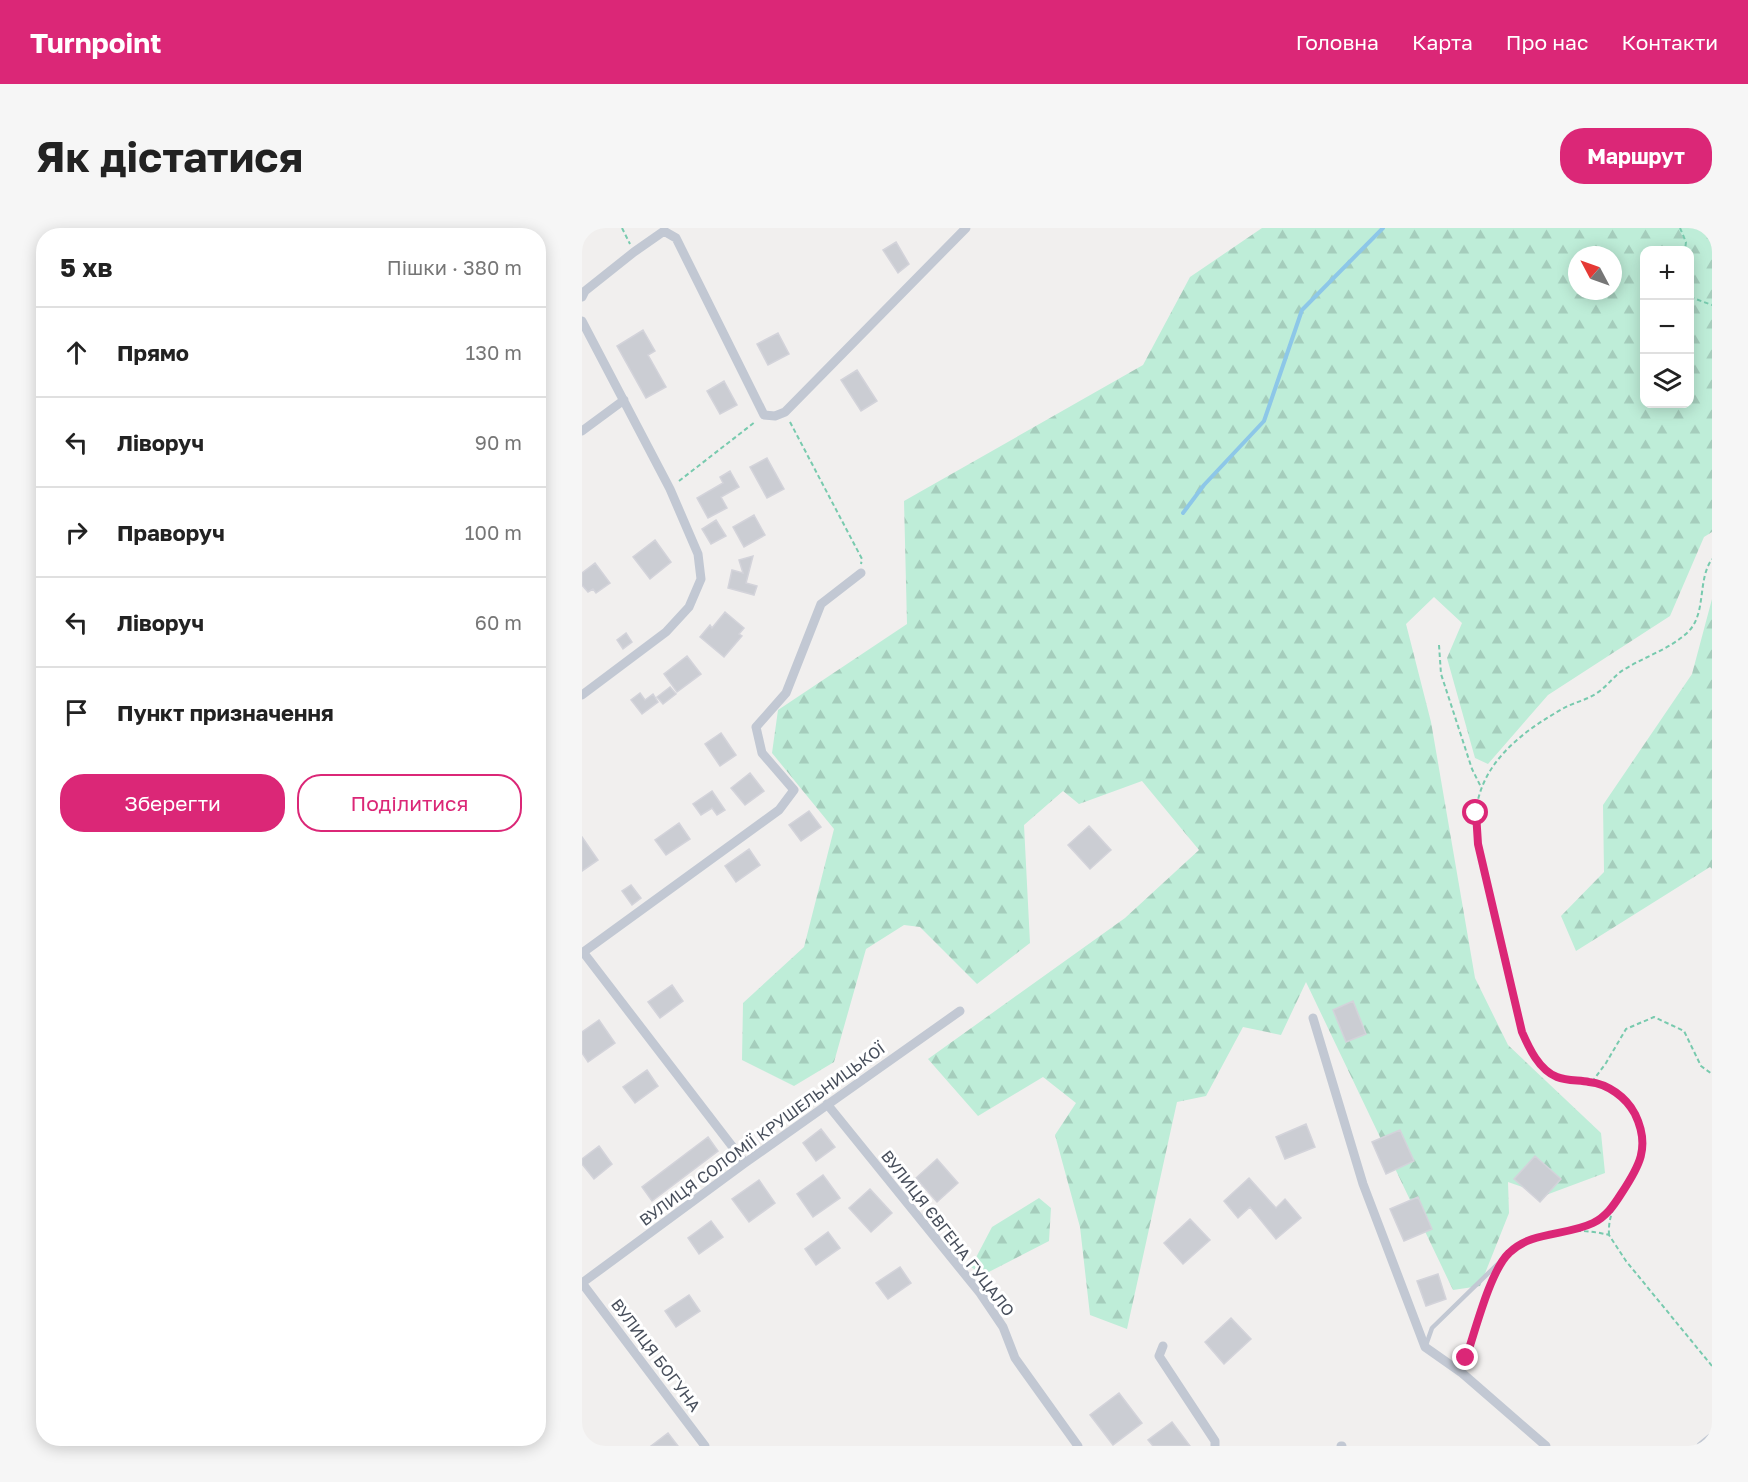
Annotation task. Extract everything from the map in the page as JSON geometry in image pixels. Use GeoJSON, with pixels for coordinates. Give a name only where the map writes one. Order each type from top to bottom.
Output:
{"type":"FeatureCollection","features":[{"type":"Feature","properties":{"kind":"street"},"geometry":{"type":"LineString","coordinates":[[582,297],[585,291],[664,231],[676,238],[764,415],[775,416],[785,412],[966,228]]}},
{"type":"Feature","properties":{"kind":"street"},"geometry":{"type":"LineString","coordinates":[[582,321],[670,489],[698,554],[701,579],[689,607],[666,632],[582,695]]}},
{"type":"Feature","properties":{"kind":"street"},"geometry":{"type":"LineString","coordinates":[[582,431],[624,399]]}},
{"type":"Feature","properties":{"kind":"street"},"geometry":{"type":"LineString","coordinates":[[745,1163],[582,952],[778,810],[794,790],[762,753],[756,727],[786,693],[821,604],[861,573]]}},
{"type":"Feature","properties":{"kind":"street","name":"ВУЛИЦЯ СОЛОМІЇ КРУШЕЛЬНИЦЬКОЇ"},"geometry":{"type":"LineString","coordinates":[[582,1283],[745,1163],[960,1011]]}},
{"type":"Feature","properties":{"kind":"street"},"geometry":{"type":"LineString","coordinates":[[1312,1018],[1362,1184],[1425,1347],[1462,1373],[1545,1446]]}},
{"type":"Feature","properties":{"kind":"street","name":"ВУЛИЦЯ ЄВГЕНА ГУЦАЛО"},"geometry":{"type":"LineString","coordinates":[[827,1104],[980,1293],[1003,1327],[1014,1358],[1078,1446]]}},
{"type":"Feature","properties":{"kind":"street","name":"ВУЛИЦЯ БОГУНА"},"geometry":{"type":"LineString","coordinates":[[582,1283],[705,1446]]}},
{"type":"Feature","properties":{"kind":"street"},"geometry":{"type":"LineString","coordinates":[[1162,1346],[1159,1356],[1215,1441],[1215,1446]]}},
{"type":"Feature","properties":{"kind":"street"},"geometry":{"type":"LineString","coordinates":[[1701,1446],[1712,1437]]}},
{"type":"Feature","properties":{"kind":"lane"},"geometry":{"type":"LineString","coordinates":[[1425,1347],[1432,1328],[1508,1254]]}},
{"type":"Feature","properties":{"kind":"path"},"geometry":{"type":"LineString","coordinates":[[622,228],[634,252]]}},
{"type":"Feature","properties":{"kind":"path"},"geometry":{"type":"LineString","coordinates":[[1680,228],[1686,246]]}},
{"type":"Feature","properties":{"kind":"path"},"geometry":{"type":"LineString","coordinates":[[1694,299],[1712,305]]}},
{"type":"Feature","properties":{"kind":"path"},"geometry":{"type":"LineString","coordinates":[[785,412],[862,559],[861,573]]}},
{"type":"Feature","properties":{"kind":"path"},"geometry":{"type":"LineString","coordinates":[[670,489],[764,415]]}},
{"type":"Feature","properties":{"kind":"path"},"geometry":{"type":"LineString","coordinates":[[1712,559],[1703,580],[1698,613],[1688,632],[1672,644],[1622,670],[1597,693],[1568,706],[1522,734],[1491,769],[1481,787],[1476,813],[1478,844],[1522,1032],[1531,1052],[1545,1069],[1557,1077],[1592,1082],[1618,1094],[1628,1103],[1640,1128],[1642,1157],[1637,1170],[1614,1205],[1610,1215],[1609,1235],[1626,1261],[1712,1366]]}},
{"type":"Feature","properties":{"kind":"path"},"geometry":{"type":"LineString","coordinates":[[1439,645],[1441,674],[1472,769],[1481,787]]}},
{"type":"Feature","properties":{"kind":"path"},"geometry":{"type":"LineString","coordinates":[[1592,1082],[1626,1029],[1654,1017],[1684,1031],[1701,1066],[1712,1074]]}},
{"type":"Feature","properties":{"kind":"path"},"geometry":{"type":"LineString","coordinates":[[1508,1254],[1532,1239],[1595,1222],[1614,1205]]}},
{"type":"Feature","properties":{"kind":"path"},"geometry":{"type":"LineString","coordinates":[[1569,1230],[1594,1231],[1609,1235]]}},
{"type":"Feature","properties":{"kind":"path"},"geometry":{"type":"LineString","coordinates":[[1462,1373],[1495,1277]]}},
{"type":"Feature","properties":{"kind":"green space"},"geometry":{"type":"Polygon","coordinates":[[[1262,228],[1712,228],[1712,532],[1704,537],[1670,616],[1548,695],[1488,764],[1475,758],[1447,658],[1462,623],[1434,597],[1406,624],[1431,722],[1475,978],[1508,1045],[1601,1133],[1605,1173],[1546,1195],[1508,1182],[1509,1213],[1480,1286],[1453,1290],[1306,982],[1281,1035],[1243,1027],[1206,1096],[1177,1102],[1127,1329],[1090,1315],[1080,1227],[1055,1135],[1076,1103],[1043,1077],[978,1116],[928,1059],[1125,918],[1199,850],[1142,781],[1079,804],[1063,791],[1024,825],[1030,943],[977,984],[920,927],[904,925],[866,949],[834,1062],[794,1086],[742,1060],[743,1003],[804,947],[834,829],[772,753],[778,710],[907,624],[904,501],[1143,365],[1190,277],[1262,228]]]}},
{"type":"Feature","properties":{"kind":"green space"},"geometry":{"type":"Polygon","coordinates":[[[1712,599],[1712,869],[1710,867],[1576,951],[1561,916],[1604,872],[1603,805],[1692,674],[1712,599]]]}},
{"type":"Feature","properties":{"kind":"green space"},"geometry":{"type":"Polygon","coordinates":[[[1039,1198],[1051,1208],[1049,1241],[983,1275],[971,1267],[992,1227],[1039,1198]]]}},
{"type":"Feature","properties":{"kind":"building"},"geometry":{"type":"Polygon","coordinates":[[[896,242],[909,264],[898,273],[883,250],[896,242]]]}},
{"type":"Feature","properties":{"kind":"building"},"geometry":{"type":"Polygon","coordinates":[[[643,330],[655,351],[648,355],[666,387],[646,398],[617,346],[643,330]]]}},
{"type":"Feature","properties":{"kind":"building"},"geometry":{"type":"Polygon","coordinates":[[[778,333],[789,354],[768,365],[757,344],[778,333]]]}},
{"type":"Feature","properties":{"kind":"building"},"geometry":{"type":"Polygon","coordinates":[[[857,370],[877,401],[861,411],[841,380],[857,370]]]}},
{"type":"Feature","properties":{"kind":"building"},"geometry":{"type":"Polygon","coordinates":[[[724,381],[737,405],[720,414],[707,391],[724,381]]]}},
{"type":"Feature","properties":{"kind":"building"},"geometry":{"type":"Polygon","coordinates":[[[767,458],[784,489],[767,498],[750,467],[767,458]]]}},
{"type":"Feature","properties":{"kind":"building"},"geometry":{"type":"Polygon","coordinates":[[[730,471],[739,487],[721,497],[727,508],[708,518],[697,498],[723,483],[720,477],[730,471]]]}},
{"type":"Feature","properties":{"kind":"building"},"geometry":{"type":"Polygon","coordinates":[[[754,515],[765,535],[744,547],[733,527],[754,515]]]}},
{"type":"Feature","properties":{"kind":"building"},"geometry":{"type":"Polygon","coordinates":[[[716,520],[726,536],[711,544],[702,529],[716,520]]]}},
{"type":"Feature","properties":{"kind":"building"},"geometry":{"type":"Polygon","coordinates":[[[655,540],[671,562],[650,579],[633,557],[655,540]]]}},
{"type":"Feature","properties":{"kind":"building"},"geometry":{"type":"Polygon","coordinates":[[[753,556],[746,583],[757,586],[754,595],[728,588],[732,570],[743,573],[739,560],[753,556]]]}},
{"type":"Feature","properties":{"kind":"building"},"geometry":{"type":"Polygon","coordinates":[[[595,563],[610,583],[596,593],[593,589],[588,592],[582,585],[582,573],[595,563]]]}},
{"type":"Feature","properties":{"kind":"building"},"geometry":{"type":"Polygon","coordinates":[[[725,612],[744,628],[739,634],[742,636],[724,657],[700,637],[710,625],[712,628],[725,612]]]}},
{"type":"Feature","properties":{"kind":"building"},"geometry":{"type":"Polygon","coordinates":[[[626,633],[632,642],[623,649],[617,640],[626,633]]]}},
{"type":"Feature","properties":{"kind":"building"},"geometry":{"type":"Polygon","coordinates":[[[687,656],[701,674],[677,692],[664,674],[687,656]]]}},
{"type":"Feature","properties":{"kind":"building"},"geometry":{"type":"Polygon","coordinates":[[[670,687],[676,694],[663,704],[657,697],[670,687]]]}},
{"type":"Feature","properties":{"kind":"building"},"geometry":{"type":"Polygon","coordinates":[[[640,693],[645,700],[653,694],[658,702],[642,714],[631,700],[640,693]]]}},
{"type":"Feature","properties":{"kind":"building"},"geometry":{"type":"Polygon","coordinates":[[[721,733],[736,755],[720,766],[705,744],[721,733]]]}},
{"type":"Feature","properties":{"kind":"building"},"geometry":{"type":"Polygon","coordinates":[[[750,773],[764,791],[745,805],[731,788],[750,773]]]}},
{"type":"Feature","properties":{"kind":"building"},"geometry":{"type":"Polygon","coordinates":[[[712,791],[725,810],[717,815],[712,808],[701,815],[693,804],[712,791]]]}},
{"type":"Feature","properties":{"kind":"building"},"geometry":{"type":"Polygon","coordinates":[[[809,811],[821,827],[801,841],[789,825],[809,811]]]}},
{"type":"Feature","properties":{"kind":"building"},"geometry":{"type":"Polygon","coordinates":[[[679,823],[690,839],[666,855],[655,840],[679,823]]]}},
{"type":"Feature","properties":{"kind":"building"},"geometry":{"type":"Polygon","coordinates":[[[1089,826],[1111,850],[1090,869],[1068,845],[1089,826]]]}},
{"type":"Feature","properties":{"kind":"building"},"geometry":{"type":"Polygon","coordinates":[[[582,837],[598,860],[582,871],[582,837]]]}},
{"type":"Feature","properties":{"kind":"building"},"geometry":{"type":"Polygon","coordinates":[[[749,849],[760,865],[736,882],[725,866],[749,849]]]}},
{"type":"Feature","properties":{"kind":"building"},"geometry":{"type":"Polygon","coordinates":[[[631,885],[641,898],[632,905],[622,891],[631,885]]]}},
{"type":"Feature","properties":{"kind":"building"},"geometry":{"type":"Polygon","coordinates":[[[672,985],[683,1001],[660,1018],[648,1002],[672,985]]]}},
{"type":"Feature","properties":{"kind":"building"},"geometry":{"type":"Polygon","coordinates":[[[1353,1001],[1366,1034],[1346,1042],[1333,1010],[1353,1001]]]}},
{"type":"Feature","properties":{"kind":"building"},"geometry":{"type":"Polygon","coordinates":[[[599,1020],[615,1043],[588,1062],[582,1053],[582,1032],[599,1020]]]}},
{"type":"Feature","properties":{"kind":"building"},"geometry":{"type":"Polygon","coordinates":[[[647,1070],[658,1086],[635,1103],[623,1087],[647,1070]]]}},
{"type":"Feature","properties":{"kind":"building"},"geometry":{"type":"Polygon","coordinates":[[[1306,1124],[1315,1147],[1285,1159],[1276,1137],[1306,1124]]]}},
{"type":"Feature","properties":{"kind":"building"},"geometry":{"type":"Polygon","coordinates":[[[821,1129],[835,1147],[816,1161],[803,1143],[821,1129]]]}},
{"type":"Feature","properties":{"kind":"building"},"geometry":{"type":"Polygon","coordinates":[[[1400,1130],[1414,1161],[1386,1174],[1372,1142],[1400,1130]]]}},
{"type":"Feature","properties":{"kind":"building"},"geometry":{"type":"Polygon","coordinates":[[[708,1137],[718,1151],[652,1201],[642,1187],[708,1137]]]}},
{"type":"Feature","properties":{"kind":"building"},"geometry":{"type":"Polygon","coordinates":[[[599,1146],[612,1164],[594,1179],[582,1164],[582,1159],[599,1146]]]}},
{"type":"Feature","properties":{"kind":"building"},"geometry":{"type":"Polygon","coordinates":[[[1535,1156],[1561,1179],[1540,1202],[1514,1179],[1535,1156]]]}},
{"type":"Feature","properties":{"kind":"building"},"geometry":{"type":"Polygon","coordinates":[[[937,1159],[958,1183],[937,1202],[916,1178],[937,1159]]]}},
{"type":"Feature","properties":{"kind":"building"},"geometry":{"type":"Polygon","coordinates":[[[823,1175],[840,1198],[813,1217],[797,1194],[823,1175]]]}},
{"type":"Feature","properties":{"kind":"building"},"geometry":{"type":"Polygon","coordinates":[[[1249,1178],[1276,1208],[1285,1199],[1301,1218],[1276,1239],[1250,1207],[1238,1218],[1224,1201],[1249,1178]]]}},
{"type":"Feature","properties":{"kind":"building"},"geometry":{"type":"Polygon","coordinates":[[[759,1180],[775,1203],[749,1222],[732,1199],[759,1180]]]}},
{"type":"Feature","properties":{"kind":"building"},"geometry":{"type":"Polygon","coordinates":[[[870,1189],[892,1213],[871,1232],[849,1208],[870,1189]]]}},
{"type":"Feature","properties":{"kind":"building"},"geometry":{"type":"Polygon","coordinates":[[[1418,1197],[1432,1229],[1404,1241],[1390,1209],[1418,1197]]]}},
{"type":"Feature","properties":{"kind":"building"},"geometry":{"type":"Polygon","coordinates":[[[1190,1219],[1210,1240],[1183,1264],[1164,1243],[1190,1219]]]}},
{"type":"Feature","properties":{"kind":"building"},"geometry":{"type":"Polygon","coordinates":[[[711,1221],[723,1237],[699,1254],[688,1238],[711,1221]]]}},
{"type":"Feature","properties":{"kind":"building"},"geometry":{"type":"Polygon","coordinates":[[[828,1232],[840,1248],[816,1265],[805,1249],[828,1232]]]}},
{"type":"Feature","properties":{"kind":"building"},"geometry":{"type":"Polygon","coordinates":[[[900,1267],[911,1283],[888,1299],[876,1283],[900,1267]]]}},
{"type":"Feature","properties":{"kind":"building"},"geometry":{"type":"Polygon","coordinates":[[[1438,1274],[1446,1299],[1426,1306],[1417,1281],[1438,1274]]]}},
{"type":"Feature","properties":{"kind":"building"},"geometry":{"type":"Polygon","coordinates":[[[689,1295],[700,1311],[676,1327],[665,1311],[689,1295]]]}},
{"type":"Feature","properties":{"kind":"building"},"geometry":{"type":"Polygon","coordinates":[[[1231,1318],[1251,1339],[1224,1364],[1205,1342],[1231,1318]]]}},
{"type":"Feature","properties":{"kind":"building"},"geometry":{"type":"Polygon","coordinates":[[[1119,1393],[1142,1423],[1113,1445],[1090,1415],[1119,1393]]]}},
{"type":"Feature","properties":{"kind":"building"},"geometry":{"type":"Polygon","coordinates":[[[1172,1422],[1190,1446],[1153,1446],[1148,1440],[1172,1422]]]}},
{"type":"Feature","properties":{"kind":"building"},"geometry":{"type":"Polygon","coordinates":[[[668,1433],[678,1446],[651,1446],[668,1433]]]}},
{"type":"Feature","properties":{"kind":"waterway"},"geometry":{"type":"LineString","coordinates":[[1183,513],[1204,485],[1264,421],[1302,310],[1383,228]]}},
{"type":"Feature","properties":{"kind":"route"},"geometry":{"type":"LineString","coordinates":[[1466,1358],[1491,1285],[1508,1254],[1532,1239],[1583,1227],[1605,1215],[1637,1170],[1642,1157],[1640,1128],[1628,1103],[1606,1087],[1592,1082],[1557,1077],[1545,1069],[1531,1052],[1522,1032],[1478,844],[1476,813]]}}]}
